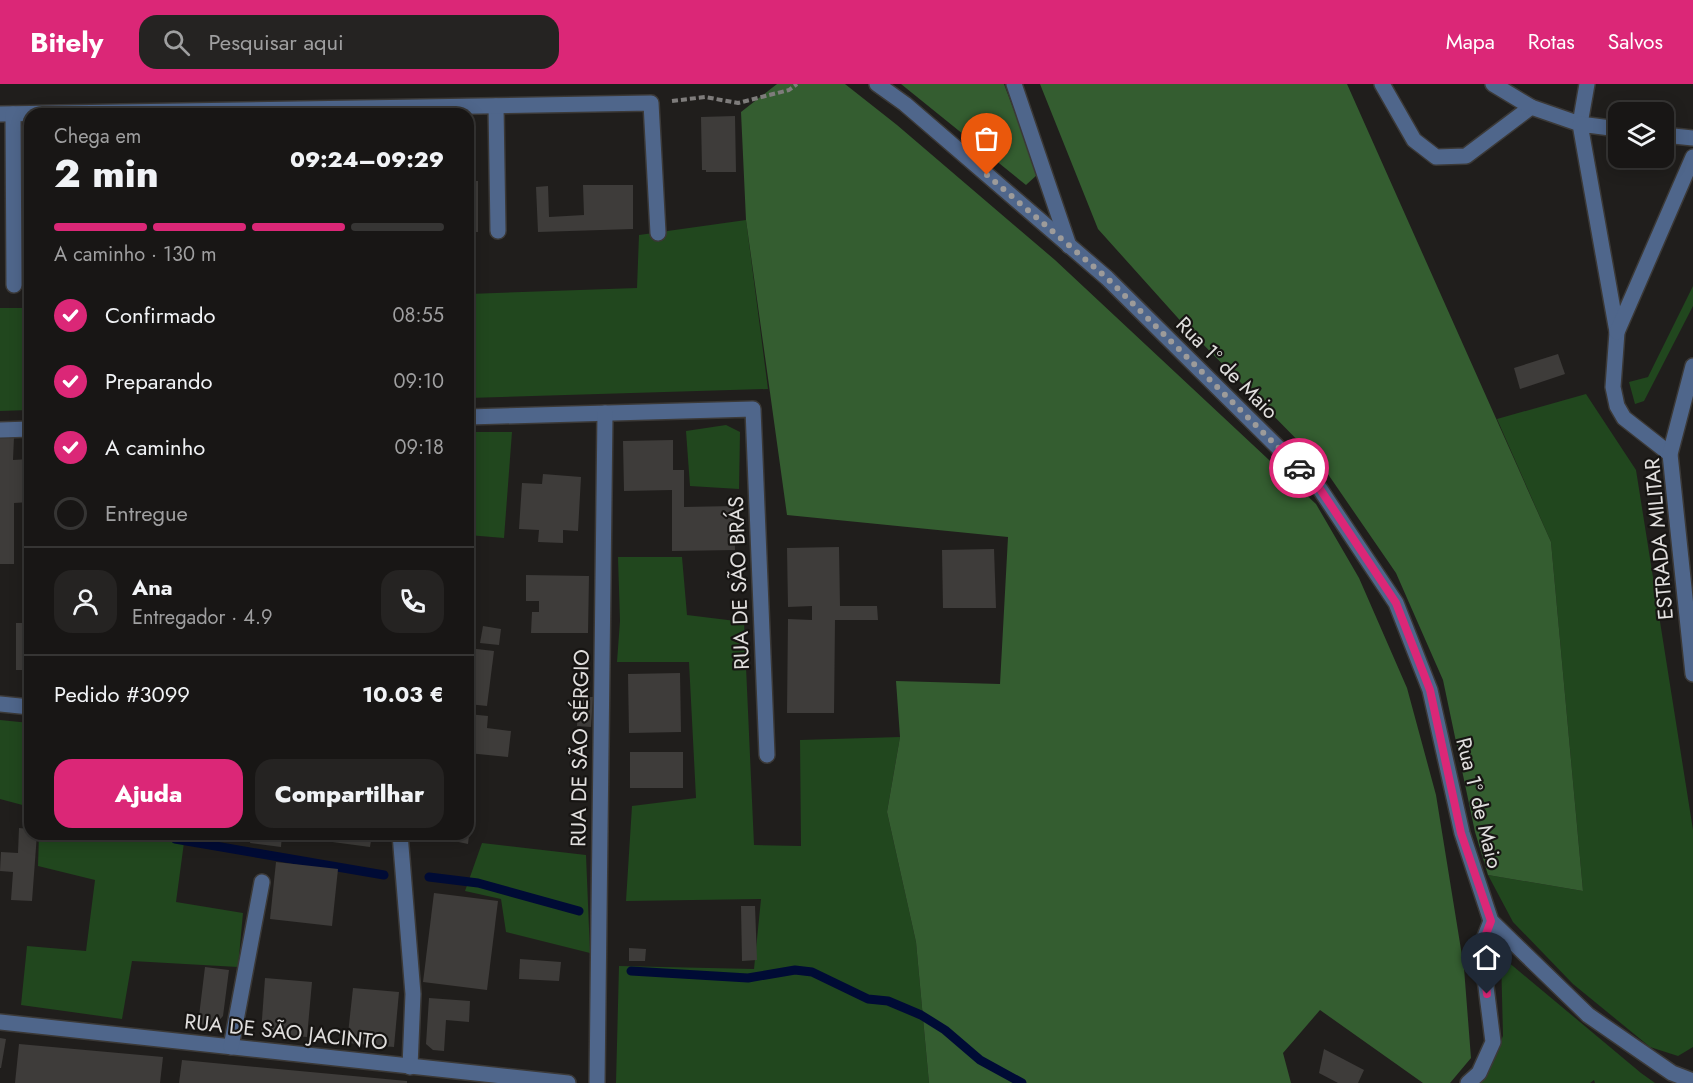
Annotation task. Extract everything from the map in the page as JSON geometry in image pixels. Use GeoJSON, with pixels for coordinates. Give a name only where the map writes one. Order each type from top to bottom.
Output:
{"type":"FeatureCollection","features":[{"type":"Feature","properties":{"kind":"street","name":"Rua 1º de Maio"},"geometry":{"type":"LineString","coordinates":[[877,84],[905,104],[1107,278],[1320,489],[1396,603],[1430,690],[1461,833],[1491,921],[1587,1015],[1672,1073],[1693,1082]]}},
{"type":"Feature","properties":{"kind":"street"},"geometry":{"type":"LineString","coordinates":[[1014,84],[1069,246]]}},
{"type":"Feature","properties":{"kind":"street"},"geometry":{"type":"LineString","coordinates":[[1382,84],[1414,140],[1436,157],[1466,156],[1531,107]]}},
{"type":"Feature","properties":{"kind":"street"},"geometry":{"type":"LineString","coordinates":[[1493,84],[1531,107],[1580,124],[1608,128]]}},
{"type":"Feature","properties":{"kind":"street"},"geometry":{"type":"LineString","coordinates":[[1587,84],[1580,124],[1617,332],[1614,387],[1617,406],[1624,418],[1670,454]]}},
{"type":"Feature","properties":{"kind":"street"},"geometry":{"type":"LineString","coordinates":[[433,108],[651,103],[658,233]]}},
{"type":"Feature","properties":{"kind":"street"},"geometry":{"type":"LineString","coordinates":[[496,106],[498,231]]}},
{"type":"Feature","properties":{"kind":"street"},"geometry":{"type":"LineString","coordinates":[[14,285],[7,114],[24,114]]}},
{"type":"Feature","properties":{"kind":"street"},"geometry":{"type":"LineString","coordinates":[[1674,136],[1693,138]]}},
{"type":"Feature","properties":{"kind":"street"},"geometry":{"type":"LineString","coordinates":[[1617,332],[1693,157]]}},
{"type":"Feature","properties":{"kind":"street","name":"ESTRADA MILITAR"},"geometry":{"type":"LineString","coordinates":[[1693,366],[1670,454],[1693,674]]}},
{"type":"Feature","properties":{"kind":"street","name":"RUA DE SÃO BRÁS"},"geometry":{"type":"LineString","coordinates":[[605,413],[753,409],[768,755]]}},
{"type":"Feature","properties":{"kind":"street"},"geometry":{"type":"LineString","coordinates":[[474,417],[605,413]]}},
{"type":"Feature","properties":{"kind":"street","name":"RUA DE SÃO SÉRGIO"},"geometry":{"type":"LineString","coordinates":[[597,1083],[605,413]]}},
{"type":"Feature","properties":{"kind":"street"},"geometry":{"type":"LineString","coordinates":[[0,430],[24,429]]}},
{"type":"Feature","properties":{"kind":"street"},"geometry":{"type":"LineString","coordinates":[[0,704],[24,706]]}},
{"type":"Feature","properties":{"kind":"street"},"geometry":{"type":"LineString","coordinates":[[400,840],[413,994],[410,1067]]}},
{"type":"Feature","properties":{"kind":"street"},"geometry":{"type":"LineString","coordinates":[[231,1047],[261,882]]}},
{"type":"Feature","properties":{"kind":"street"},"geometry":{"type":"LineString","coordinates":[[1468,1083],[1479,1073],[1493,1042],[1481,947],[1491,921]]}},
{"type":"Feature","properties":{"kind":"street","name":"RUA DE SÃO JACINTO"},"geometry":{"type":"LineString","coordinates":[[0,1022],[568,1083]]}},
{"type":"Feature","properties":{"kind":"path"},"geometry":{"type":"LineString","coordinates":[[651,103],[705,97],[738,103],[789,90],[797,84]]}},
{"type":"Feature","properties":{"kind":"green space"},"geometry":{"type":"Polygon","coordinates":[[[777,84],[845,84],[897,125],[1055,260],[1316,504],[1359,578],[1407,688],[1436,795],[1464,968],[1471,1058],[1450,1083],[1423,1083],[1320,1010],[1283,1053],[1291,1083],[929,1083],[916,942],[887,812],[900,737],[896,681],[1000,684],[1008,537],[787,515],[746,220],[741,112],[777,84]]]}},
{"type":"Feature","properties":{"kind":"green space"},"geometry":{"type":"Polygon","coordinates":[[[901,84],[1004,84],[1038,174],[1026,185],[901,84]]]}},
{"type":"Feature","properties":{"kind":"green space"},"geometry":{"type":"Polygon","coordinates":[[[1040,84],[1347,84],[1551,542],[1583,891],[1488,875],[1475,832],[1443,680],[1396,573],[1321,464],[1186,327],[1098,229],[1040,84]]]}},
{"type":"Feature","properties":{"kind":"green space"},"geometry":{"type":"Polygon","coordinates":[[[746,220],[768,389],[474,398],[474,294],[637,288],[639,235],[746,220]]]}},
{"type":"Feature","properties":{"kind":"green space"},"geometry":{"type":"Polygon","coordinates":[[[1693,286],[1693,306],[1644,401],[1635,404],[1629,382],[1648,377],[1693,286]]]}},
{"type":"Feature","properties":{"kind":"green space"},"geometry":{"type":"Polygon","coordinates":[[[0,308],[24,308],[24,410],[0,411],[0,308]]]}},
{"type":"Feature","properties":{"kind":"green space"},"geometry":{"type":"Polygon","coordinates":[[[1586,394],[1636,470],[1693,830],[1693,1047],[1678,1056],[1650,1047],[1573,984],[1513,922],[1488,875],[1583,891],[1551,542],[1497,419],[1586,394]]]}},
{"type":"Feature","properties":{"kind":"green space"},"geometry":{"type":"Polygon","coordinates":[[[726,425],[740,432],[739,489],[690,486],[686,431],[726,425]]]}},
{"type":"Feature","properties":{"kind":"green space"},"geometry":{"type":"Polygon","coordinates":[[[474,432],[512,432],[504,538],[474,536],[474,432]]]}},
{"type":"Feature","properties":{"kind":"green space"},"geometry":{"type":"Polygon","coordinates":[[[618,557],[682,557],[687,615],[744,622],[754,845],[801,846],[800,740],[900,737],[887,812],[916,942],[929,1083],[616,1083],[619,966],[754,969],[761,899],[626,901],[632,806],[696,798],[689,662],[617,662],[620,621],[618,557]]]}},
{"type":"Feature","properties":{"kind":"green space"},"geometry":{"type":"Polygon","coordinates":[[[0,720],[24,722],[24,805],[0,799],[0,720]]]}},
{"type":"Feature","properties":{"kind":"green space"},"geometry":{"type":"Polygon","coordinates":[[[39,840],[184,840],[176,902],[243,913],[238,967],[132,961],[122,1019],[21,1005],[27,946],[86,951],[95,880],[38,866],[39,840]]]}},
{"type":"Feature","properties":{"kind":"green space"},"geometry":{"type":"Polygon","coordinates":[[[482,843],[586,855],[590,953],[506,932],[501,899],[465,891],[482,843]]]}},
{"type":"Feature","properties":{"kind":"green space"},"geometry":{"type":"Polygon","coordinates":[[[1501,956],[1655,1083],[1595,1083],[1594,1080],[1590,1083],[1481,1083],[1503,1036],[1501,956]]]}},
{"type":"Feature","properties":{"kind":"building"},"geometry":{"type":"Polygon","coordinates":[[[735,116],[736,172],[702,170],[701,117],[735,116]]]}},
{"type":"Feature","properties":{"kind":"building"},"geometry":{"type":"Polygon","coordinates":[[[474,181],[478,181],[478,232],[474,232],[474,181]]]}},
{"type":"Feature","properties":{"kind":"building"},"geometry":{"type":"Polygon","coordinates":[[[583,185],[633,185],[633,229],[538,232],[536,187],[548,186],[549,217],[584,215],[583,185]]]}},
{"type":"Feature","properties":{"kind":"building"},"geometry":{"type":"Polygon","coordinates":[[[1558,354],[1565,374],[1520,389],[1514,368],[1558,354]]]}},
{"type":"Feature","properties":{"kind":"building"},"geometry":{"type":"Polygon","coordinates":[[[0,437],[14,437],[13,460],[24,459],[24,502],[14,503],[14,564],[0,564],[0,437]]]}},
{"type":"Feature","properties":{"kind":"building"},"geometry":{"type":"Polygon","coordinates":[[[673,440],[673,470],[684,470],[684,507],[734,506],[735,550],[672,551],[672,490],[624,491],[623,441],[673,440]]]}},
{"type":"Feature","properties":{"kind":"building"},"geometry":{"type":"Polygon","coordinates":[[[543,474],[581,477],[578,531],[563,530],[563,543],[538,542],[539,530],[519,529],[522,483],[542,484],[543,474]]]}},
{"type":"Feature","properties":{"kind":"building"},"geometry":{"type":"Polygon","coordinates":[[[839,547],[840,606],[877,606],[878,620],[835,620],[834,713],[787,713],[788,619],[812,620],[812,606],[788,607],[787,548],[839,547]]]}},
{"type":"Feature","properties":{"kind":"building"},"geometry":{"type":"Polygon","coordinates":[[[994,549],[996,608],[943,608],[942,550],[994,549]]]}},
{"type":"Feature","properties":{"kind":"building"},"geometry":{"type":"Polygon","coordinates":[[[526,575],[589,576],[588,633],[531,633],[532,612],[539,612],[539,601],[526,601],[526,575]]]}},
{"type":"Feature","properties":{"kind":"building"},"geometry":{"type":"Polygon","coordinates":[[[16,623],[24,623],[24,670],[16,670],[16,623]]]}},
{"type":"Feature","properties":{"kind":"building"},"geometry":{"type":"Polygon","coordinates":[[[483,626],[501,629],[499,645],[480,643],[483,626]]]}},
{"type":"Feature","properties":{"kind":"building"},"geometry":{"type":"Polygon","coordinates":[[[474,649],[494,651],[487,706],[474,705],[474,649]]]}},
{"type":"Feature","properties":{"kind":"building"},"geometry":{"type":"Polygon","coordinates":[[[680,673],[681,732],[629,733],[628,674],[680,673]]]}},
{"type":"Feature","properties":{"kind":"building"},"geometry":{"type":"Polygon","coordinates":[[[579,697],[593,697],[591,727],[577,726],[579,697]]]}},
{"type":"Feature","properties":{"kind":"building"},"geometry":{"type":"Polygon","coordinates":[[[474,715],[488,716],[487,728],[511,731],[508,757],[474,754],[474,715]]]}},
{"type":"Feature","properties":{"kind":"building"},"geometry":{"type":"Polygon","coordinates":[[[630,752],[683,752],[683,788],[630,788],[630,752]]]}},
{"type":"Feature","properties":{"kind":"building"},"geometry":{"type":"Polygon","coordinates":[[[19,828],[24,828],[24,840],[37,840],[32,901],[11,900],[13,872],[0,871],[1,852],[18,853],[19,828]]]}},
{"type":"Feature","properties":{"kind":"building"},"geometry":{"type":"Polygon","coordinates":[[[251,840],[282,840],[281,847],[250,843],[251,840]]]}},
{"type":"Feature","properties":{"kind":"building"},"geometry":{"type":"Polygon","coordinates":[[[318,840],[371,840],[370,847],[318,840]]]}},
{"type":"Feature","properties":{"kind":"building"},"geometry":{"type":"Polygon","coordinates":[[[449,840],[468,840],[468,844],[449,840]]]}},
{"type":"Feature","properties":{"kind":"building"},"geometry":{"type":"Polygon","coordinates":[[[276,862],[338,869],[332,926],[270,919],[276,862]]]}},
{"type":"Feature","properties":{"kind":"building"},"geometry":{"type":"Polygon","coordinates":[[[434,893],[498,901],[487,990],[423,982],[434,893]]]}},
{"type":"Feature","properties":{"kind":"building"},"geometry":{"type":"Polygon","coordinates":[[[741,906],[755,906],[757,960],[742,961],[741,906]]]}},
{"type":"Feature","properties":{"kind":"building"},"geometry":{"type":"Polygon","coordinates":[[[629,948],[646,949],[645,961],[629,961],[629,948]]]}},
{"type":"Feature","properties":{"kind":"building"},"geometry":{"type":"Polygon","coordinates":[[[520,959],[561,962],[559,981],[519,979],[520,959]]]}},
{"type":"Feature","properties":{"kind":"building"},"geometry":{"type":"Polygon","coordinates":[[[205,967],[229,970],[223,1016],[214,1026],[190,1023],[191,1014],[199,1016],[205,967]]]}},
{"type":"Feature","properties":{"kind":"building"},"geometry":{"type":"Polygon","coordinates":[[[265,978],[312,982],[307,1037],[261,1033],[265,978]]]}},
{"type":"Feature","properties":{"kind":"building"},"geometry":{"type":"Polygon","coordinates":[[[353,988],[399,992],[394,1047],[347,1043],[353,988]]]}},
{"type":"Feature","properties":{"kind":"building"},"geometry":{"type":"Polygon","coordinates":[[[429,998],[470,1001],[469,1022],[446,1020],[444,1051],[433,1050],[426,1044],[429,998]]]}},
{"type":"Feature","properties":{"kind":"building"},"geometry":{"type":"Polygon","coordinates":[[[0,1038],[6,1039],[1,1068],[0,1068],[0,1038]]]}},
{"type":"Feature","properties":{"kind":"building"},"geometry":{"type":"Polygon","coordinates":[[[19,1044],[163,1057],[160,1083],[15,1083],[19,1044]]]}},
{"type":"Feature","properties":{"kind":"building"},"geometry":{"type":"Polygon","coordinates":[[[1324,1049],[1364,1070],[1358,1083],[1338,1083],[1319,1073],[1324,1049]]]}},
{"type":"Feature","properties":{"kind":"building"},"geometry":{"type":"Polygon","coordinates":[[[182,1060],[407,1081],[407,1083],[179,1083],[182,1060]]]}},
{"type":"Feature","properties":{"kind":"waterway"},"geometry":{"type":"LineString","coordinates":[[181,840],[384,875]]}},
{"type":"Feature","properties":{"kind":"waterway"},"geometry":{"type":"LineString","coordinates":[[429,877],[478,883],[579,911]]}},
{"type":"Feature","properties":{"kind":"waterway"},"geometry":{"type":"LineString","coordinates":[[631,971],[748,978],[795,970],[812,972],[868,999],[888,1001],[921,1015],[945,1030],[980,1060],[1022,1083]]}},
{"type":"Feature","properties":{"kind":"way so far"},"geometry":{"type":"LineString","coordinates":[[987,175],[1107,278],[1299,468]]}},
{"type":"Feature","properties":{"kind":"route"},"geometry":{"type":"LineString","coordinates":[[1299,468],[1320,489],[1396,603],[1430,690],[1461,833],[1491,921],[1481,947],[1487,994]]}}]}
